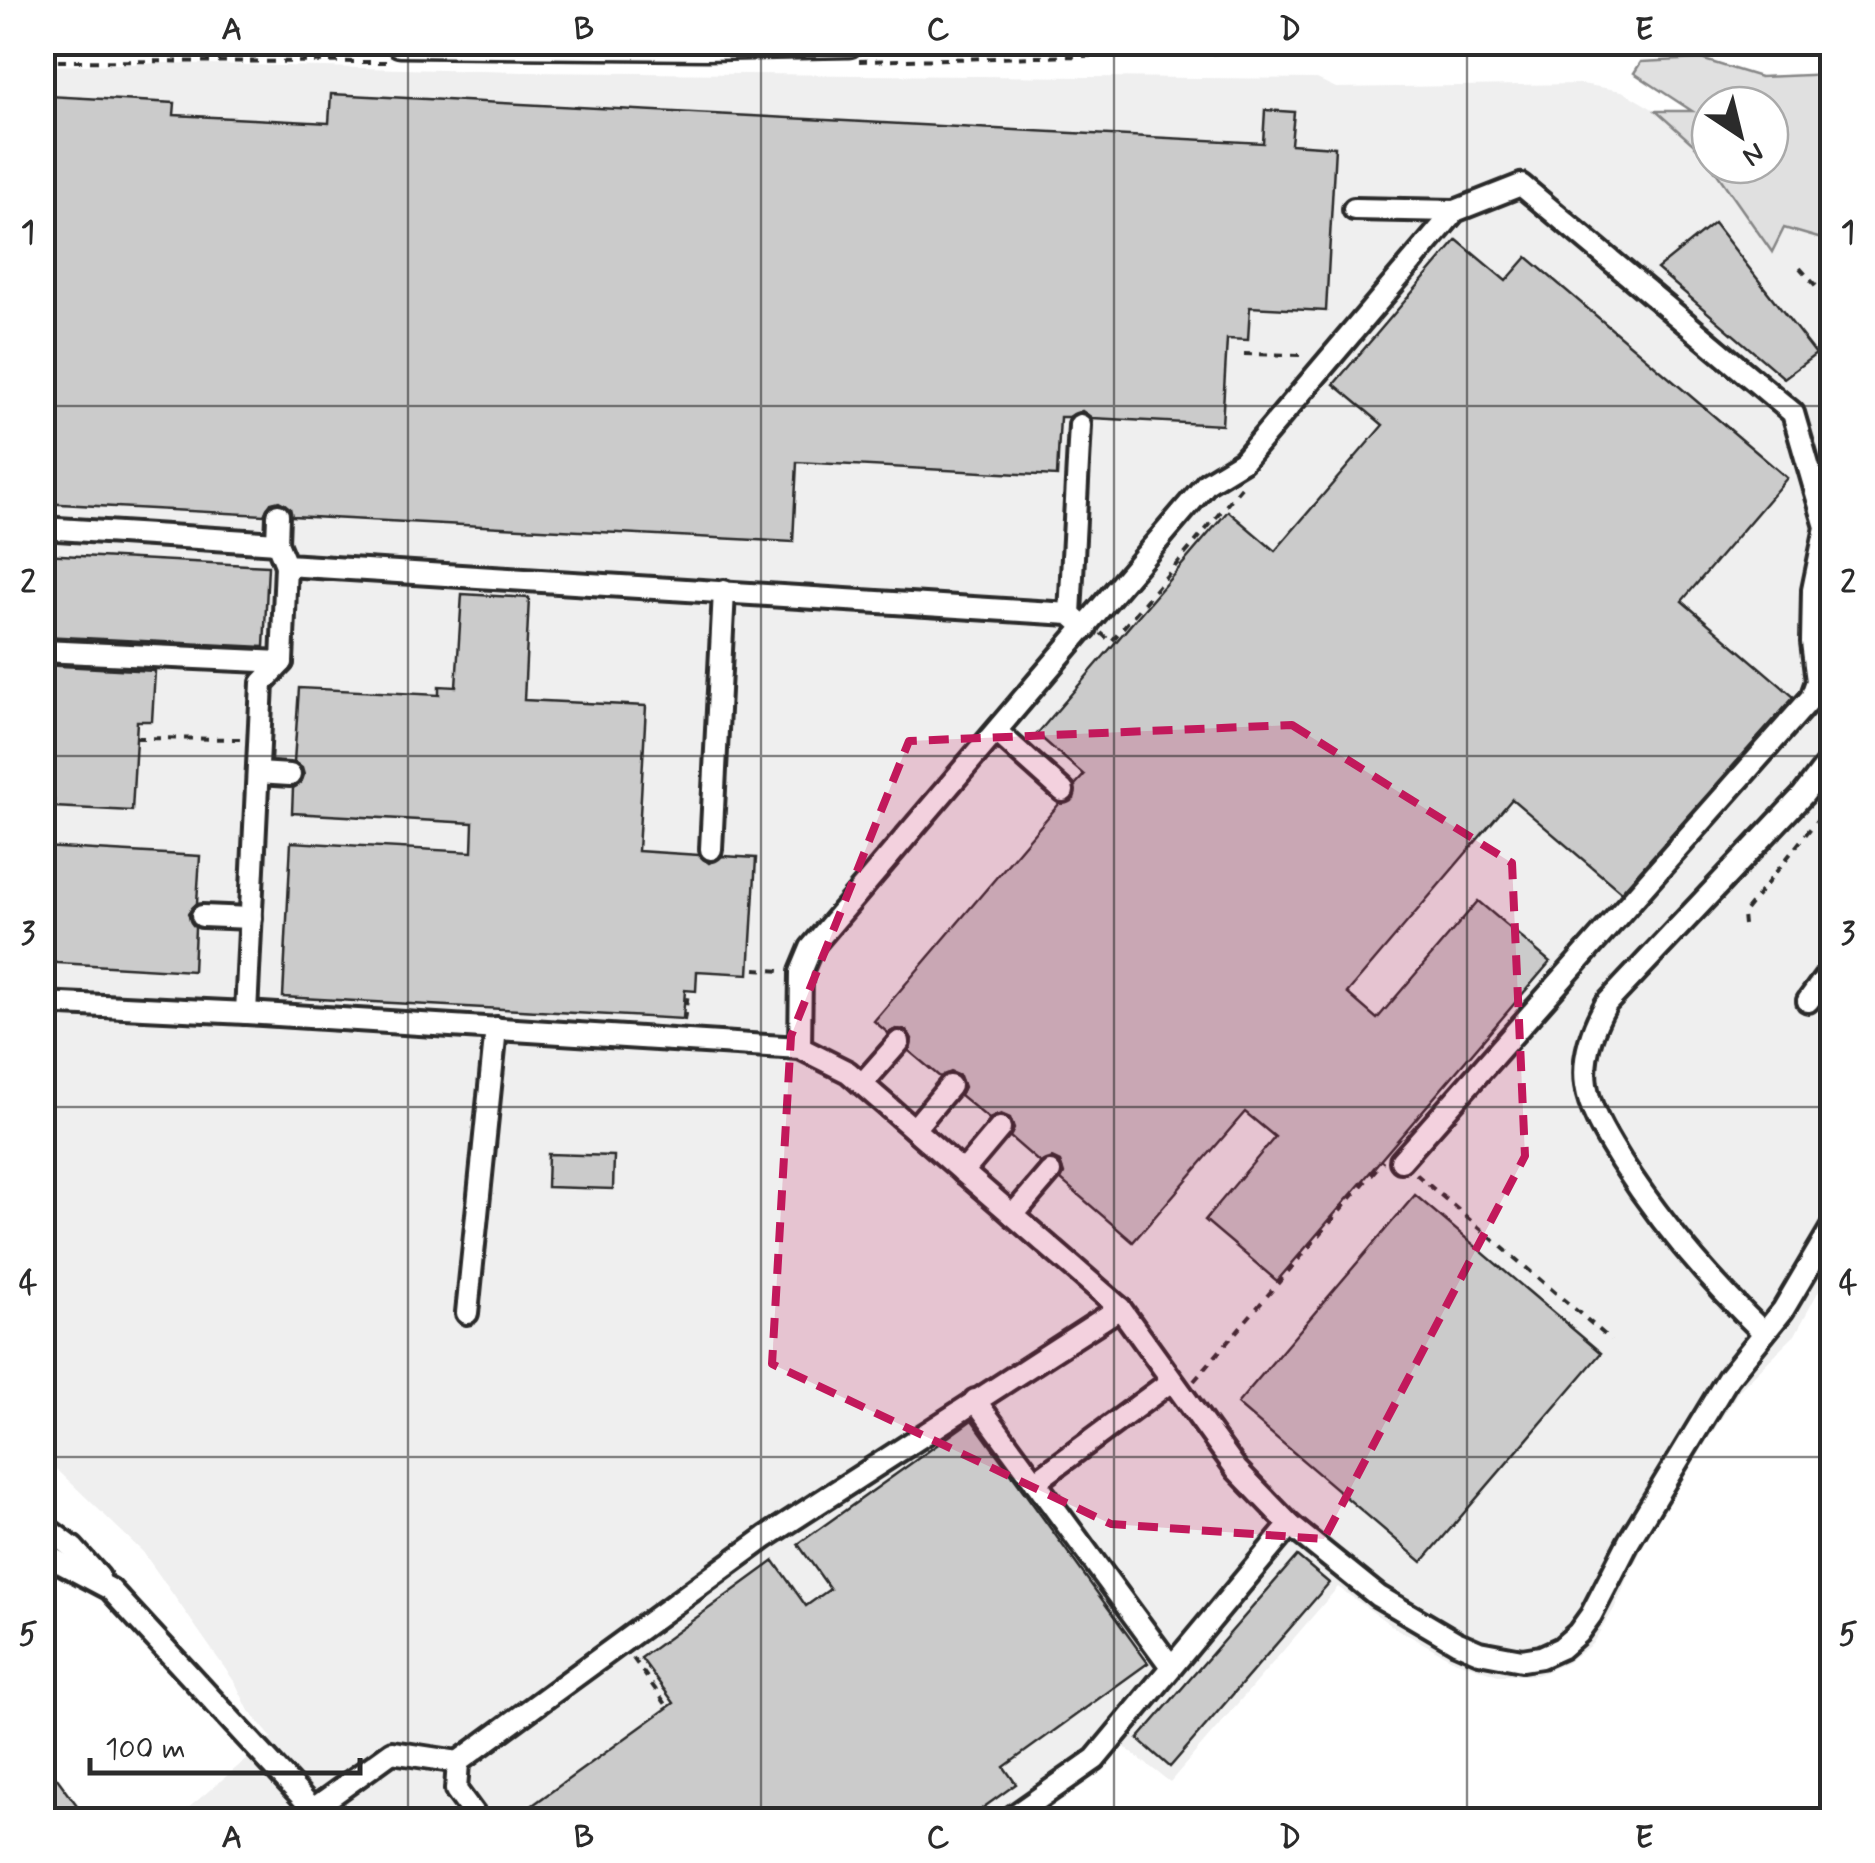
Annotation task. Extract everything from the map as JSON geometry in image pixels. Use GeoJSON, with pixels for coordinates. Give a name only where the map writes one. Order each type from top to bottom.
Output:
{"type":"FeatureCollection","features":[{"type":"Feature","properties":{"kind":"main road"},"geometry":{"type":"LineString","coordinates":[[399,52],[707,46],[845,52]]}},
{"type":"Feature","properties":{"kind":"lane"},"geometry":{"type":"LineString","coordinates":[[1354,208],[1455,211],[1521,185],[1793,413],[1826,528],[1814,590],[1812,642],[1817,681],[1811,698],[1401,1160]]}},
{"type":"Feature","properties":{"kind":"lane"},"geometry":{"type":"LineString","coordinates":[[800,1048],[801,972],[811,948],[997,732],[1078,621],[1207,483],[1244,461],[1455,211]]}},
{"type":"Feature","properties":{"kind":"lane"},"geometry":{"type":"LineString","coordinates":[[1078,621],[1080,425]]}},
{"type":"Feature","properties":{"kind":"lane"},"geometry":{"type":"LineString","coordinates":[[246,1012],[262,683],[282,662],[286,565],[276,542],[278,515]]}},
{"type":"Feature","properties":{"kind":"lane"},"geometry":{"type":"LineString","coordinates":[[42,528],[276,542]]}},
{"type":"Feature","properties":{"kind":"lane"},"geometry":{"type":"LineString","coordinates":[[286,565],[724,591],[1078,621]]}},
{"type":"Feature","properties":{"kind":"lane"},"geometry":{"type":"LineString","coordinates":[[710,849],[724,591]]}},
{"type":"Feature","properties":{"kind":"lane"},"geometry":{"type":"LineString","coordinates":[[42,651],[282,662]]}},
{"type":"Feature","properties":{"kind":"lane"},"geometry":{"type":"LineString","coordinates":[[997,732],[1063,791]]}},
{"type":"Feature","properties":{"kind":"lane"},"geometry":{"type":"LineString","coordinates":[[1763,1332],[1684,1250],[1648,1202],[1594,1112],[1586,1084],[1586,1060],[1592,1029],[1606,1004],[1803,795],[1832,757]]}},
{"type":"Feature","properties":{"kind":"lane"},"geometry":{"type":"LineString","coordinates":[[258,773],[290,775]]}},
{"type":"Feature","properties":{"kind":"lane"},"geometry":{"type":"LineString","coordinates":[[202,916],[250,918]]}},
{"type":"Feature","properties":{"kind":"lane"},"geometry":{"type":"LineString","coordinates":[[1808,1001],[1832,968]]}},
{"type":"Feature","properties":{"kind":"lane"},"geometry":{"type":"LineString","coordinates":[[42,1003],[246,1012],[800,1048],[848,1072],[1120,1308],[1237,1470],[1290,1525],[1378,1596],[1456,1642],[1504,1659],[1541,1657],[1569,1641],[1591,1615],[1629,1540],[1728,1378],[1783,1310],[1832,1226]]}},
{"type":"Feature","properties":{"kind":"lane"},"geometry":{"type":"LineString","coordinates":[[467,1312],[496,1028]]}},
{"type":"Feature","properties":{"kind":"lane"},"geometry":{"type":"LineString","coordinates":[[862,1084],[898,1042]]}},
{"type":"Feature","properties":{"kind":"lane"},"geometry":{"type":"LineString","coordinates":[[914,1129],[950,1086]]}},
{"type":"Feature","properties":{"kind":"lane"},"geometry":{"type":"LineString","coordinates":[[964,1172],[1000,1128]]}},
{"type":"Feature","properties":{"kind":"lane"},"geometry":{"type":"LineString","coordinates":[[1013,1215],[1050,1172]]}},
{"type":"Feature","properties":{"kind":"lane"},"geometry":{"type":"LineString","coordinates":[[42,1525],[74,1548],[306,1815],[392,1752],[458,1762],[766,1537],[1120,1308]]}},
{"type":"Feature","properties":{"kind":"lane"},"geometry":{"type":"LineString","coordinates":[[1035,1482],[1174,1387]]}},
{"type":"Feature","properties":{"kind":"lane"},"geometry":{"type":"LineString","coordinates":[[975,1400],[1170,1666]]}},
{"type":"Feature","properties":{"kind":"lane"},"geometry":{"type":"LineString","coordinates":[[1008,1820],[1095,1759],[1290,1525]]}},
{"type":"Feature","properties":{"kind":"lane"},"geometry":{"type":"LineString","coordinates":[[42,1552],[110,1589]]}},
{"type":"Feature","properties":{"kind":"lane"},"geometry":{"type":"LineString","coordinates":[[458,1762],[456,1790],[478,1820]]}},
{"type":"Feature","properties":{"kind":"path"},"geometry":{"type":"LineString","coordinates":[[845,52],[1709,42]]}},
{"type":"Feature","properties":{"kind":"path"},"geometry":{"type":"LineString","coordinates":[[42,60],[399,52]]}},
{"type":"Feature","properties":{"kind":"path"},"geometry":{"type":"LineString","coordinates":[[1800,268],[1832,304]]}},
{"type":"Feature","properties":{"kind":"path"},"geometry":{"type":"LineString","coordinates":[[1111,642],[1247,481]]}},
{"type":"Feature","properties":{"kind":"path"},"geometry":{"type":"LineString","coordinates":[[136,738],[260,739]]}},
{"type":"Feature","properties":{"kind":"path"},"geometry":{"type":"LineString","coordinates":[[1744,925],[1743,914],[1832,801]]}},
{"type":"Feature","properties":{"kind":"path"},"geometry":{"type":"LineString","coordinates":[[1174,1387],[1194,1382],[1390,1152],[1610,1340]]}},
{"type":"Feature","properties":{"kind":"path"},"geometry":{"type":"LineString","coordinates":[[621,1642],[668,1707]]}},
{"type":"Feature","properties":{"kind":"highlighted area"},"geometry":{"type":"Polygon","coordinates":[[[1292,725],[1512,863],[1525,1156],[1324,1539],[1111,1524],[772,1364],[791,1036],[909,741],[1292,725]]]}},
{"type":"Feature","properties":{"kind":"shaded area"},"geometry":{"type":"Polygon","coordinates":[[[1701,59],[1760,77],[1832,74],[1832,242],[1784,228],[1772,252],[1725,185],[1790,185],[1790,85],[1690,85],[1690,110],[1634,73],[1641,62],[1701,59]]]}},
{"type":"Feature","properties":{"kind":"shaded area"},"geometry":{"type":"Polygon","coordinates":[[[167,63],[522,72],[1317,79],[1336,88],[1582,84],[1622,91],[1656,111],[1690,141],[1690,185],[1725,185],[1772,251],[1783,228],[1832,242],[1832,1266],[1795,1335],[1740,1389],[1652,1526],[1614,1609],[1592,1644],[1566,1663],[1537,1675],[1498,1675],[1454,1660],[1395,1628],[1338,1587],[1170,1782],[1123,1746],[1091,1779],[1030,1820],[174,1820],[272,1738],[249,1711],[236,1684],[143,1552],[43,1456],[42,66],[167,63]]]}},
{"type":"Feature","properties":{"kind":"shaded area"},"geometry":{"type":"Polygon","coordinates":[[[1656,111],[1690,111],[1690,141],[1656,111]]]}},
{"type":"Feature","properties":{"kind":"building"},"geometry":{"type":"Polygon","coordinates":[[[331,94],[1263,143],[1265,110],[1294,112],[1291,144],[1335,147],[1326,311],[1250,307],[1248,340],[1227,339],[1222,425],[1092,418],[1082,411],[1060,417],[1057,476],[797,462],[793,542],[292,516],[290,508],[279,501],[271,503],[264,515],[42,503],[42,108],[49,109],[49,96],[175,103],[174,115],[329,123],[331,94]]]}},
{"type":"Feature","properties":{"kind":"building"},"geometry":{"type":"Polygon","coordinates":[[[1714,223],[1816,354],[1784,378],[1657,269],[1714,223]]]}},
{"type":"Feature","properties":{"kind":"building"},"geometry":{"type":"Polygon","coordinates":[[[1457,240],[1506,281],[1527,257],[1787,478],[1682,601],[1794,697],[1621,892],[1512,799],[1347,993],[1377,1019],[1478,901],[1550,962],[1277,1281],[1205,1220],[1275,1137],[1245,1112],[1133,1242],[1061,1180],[1064,1174],[1060,1162],[1052,1158],[1040,1163],[1010,1137],[1014,1129],[1010,1118],[1001,1114],[989,1119],[960,1095],[964,1087],[960,1076],[951,1072],[940,1077],[909,1051],[912,1039],[907,1031],[896,1029],[888,1033],[874,1021],[1059,804],[1074,799],[1075,785],[1084,775],[1037,734],[1228,511],[1275,551],[1383,425],[1334,384],[1457,240]]]}},
{"type":"Feature","properties":{"kind":"building"},"geometry":{"type":"Polygon","coordinates":[[[42,554],[268,566],[264,647],[42,636],[42,554]]]}},
{"type":"Feature","properties":{"kind":"building"},"geometry":{"type":"Polygon","coordinates":[[[462,594],[529,598],[524,700],[646,706],[638,851],[699,855],[709,863],[723,856],[756,858],[749,974],[697,971],[696,991],[685,990],[683,1019],[283,997],[291,842],[472,852],[473,823],[292,813],[293,788],[304,775],[294,762],[299,688],[439,695],[439,686],[456,687],[462,594]]]}},
{"type":"Feature","properties":{"kind":"building"},"geometry":{"type":"Polygon","coordinates":[[[42,665],[155,671],[152,721],[137,721],[132,811],[54,807],[54,800],[42,800],[42,665]]]}},
{"type":"Feature","properties":{"kind":"building"},"geometry":{"type":"Polygon","coordinates":[[[42,847],[200,856],[197,903],[188,914],[195,928],[193,971],[42,962],[42,847]]]}},
{"type":"Feature","properties":{"kind":"building"},"geometry":{"type":"Polygon","coordinates":[[[548,1154],[614,1156],[613,1189],[547,1187],[548,1154]]]}},
{"type":"Feature","properties":{"kind":"building"},"geometry":{"type":"Polygon","coordinates":[[[1415,1195],[1601,1353],[1422,1562],[1237,1404],[1415,1195]]]}},
{"type":"Feature","properties":{"kind":"building"},"geometry":{"type":"Polygon","coordinates":[[[972,1420],[1148,1663],[1004,1767],[1016,1784],[966,1820],[512,1820],[674,1703],[641,1658],[774,1561],[806,1606],[830,1589],[798,1544],[972,1420]]]}},
{"type":"Feature","properties":{"kind":"building"},"geometry":{"type":"Polygon","coordinates":[[[1297,1556],[1329,1583],[1170,1767],[1138,1739],[1297,1556]]]}},
{"type":"Feature","properties":{"kind":"building"},"geometry":{"type":"Polygon","coordinates":[[[42,1758],[88,1820],[42,1820],[42,1758]]]}}]}
